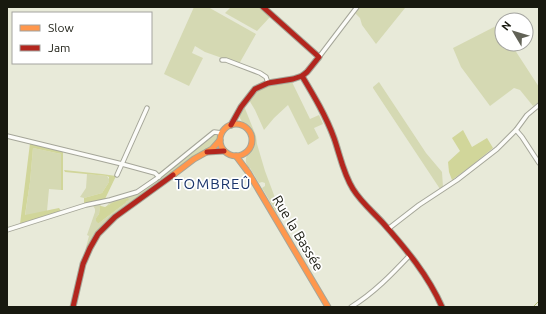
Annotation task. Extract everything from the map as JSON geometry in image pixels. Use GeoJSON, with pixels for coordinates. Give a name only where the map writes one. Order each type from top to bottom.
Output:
{"type":"FeatureCollection","features":[{"type":"Feature","properties":{"kind":"main road"},"geometry":{"type":"LineString","coordinates":[[231,125],[239,110],[255,89],[268,83],[302,76],[320,57],[263,7]]}},
{"type":"Feature","properties":{"kind":"main road"},"geometry":{"type":"LineString","coordinates":[[302,76],[325,117],[334,138],[348,181],[358,196],[419,266],[438,297],[442,307]]}},
{"type":"Feature","properties":{"kind":"main road"},"geometry":{"type":"LineString","coordinates":[[239,110],[239,117],[242,125]]}},
{"type":"Feature","properties":{"kind":"main road"},"geometry":{"type":"LineString","coordinates":[[73,307],[87,254],[100,231],[129,207],[194,159],[206,153],[215,146],[220,140],[225,129],[231,125],[242,125],[248,129],[252,138],[251,146],[246,152],[236,156],[228,154],[224,150],[220,140]]}},
{"type":"Feature","properties":{"kind":"main road"},"geometry":{"type":"LineString","coordinates":[[206,153],[224,150]]}},
{"type":"Feature","properties":{"kind":"main road","name":"Rue la Bassée"},"geometry":{"type":"LineString","coordinates":[[246,152],[244,160],[248,172]]}},
{"type":"Feature","properties":{"kind":"main road","name":"Rue la Bassée"},"geometry":{"type":"LineString","coordinates":[[236,156],[248,172],[328,307]]}},
{"type":"Feature","properties":{"kind":"street"},"geometry":{"type":"LineString","coordinates":[[320,57],[357,7]]}},
{"type":"Feature","properties":{"kind":"street"},"geometry":{"type":"LineString","coordinates":[[222,60],[226,60],[260,73],[266,77],[268,83]]}},
{"type":"Feature","properties":{"kind":"street"},"geometry":{"type":"LineString","coordinates":[[388,229],[419,205],[457,180],[485,159],[497,149],[516,130],[527,115],[539,105]]}},
{"type":"Feature","properties":{"kind":"street"},"geometry":{"type":"LineString","coordinates":[[117,175],[147,108]]}},
{"type":"Feature","properties":{"kind":"street"},"geometry":{"type":"LineString","coordinates":[[516,130],[539,164]]}},
{"type":"Feature","properties":{"kind":"street"},"geometry":{"type":"LineString","coordinates":[[7,230],[86,204],[132,194],[143,189],[159,177],[212,134],[216,132],[222,133]]}},
{"type":"Feature","properties":{"kind":"street"},"geometry":{"type":"LineString","coordinates":[[7,136],[122,164],[155,173],[159,177]]}},
{"type":"Feature","properties":{"kind":"street"},"geometry":{"type":"LineString","coordinates":[[351,307],[364,299],[383,283],[410,255]]}},
{"type":"Feature","properties":{"kind":"green space"},"geometry":{"type":"Polygon","coordinates":[[[194,7],[208,7],[256,34],[239,64],[205,52],[195,46],[192,53],[203,58],[189,86],[164,74],[194,7]]]}},
{"type":"Feature","properties":{"kind":"green space"},"geometry":{"type":"Polygon","coordinates":[[[231,7],[261,7],[270,17],[257,31],[225,13],[231,7]]]}},
{"type":"Feature","properties":{"kind":"green space"},"geometry":{"type":"Polygon","coordinates":[[[359,7],[405,8],[376,44],[362,25],[360,18],[355,13],[359,7]]]}},
{"type":"Feature","properties":{"kind":"green space"},"geometry":{"type":"Polygon","coordinates":[[[494,27],[494,52],[516,52],[539,87],[539,102],[533,106],[520,90],[514,88],[490,106],[461,67],[453,48],[494,27]]]}},
{"type":"Feature","properties":{"kind":"green space"},"geometry":{"type":"Polygon","coordinates":[[[292,82],[310,119],[319,115],[323,124],[314,128],[319,138],[308,145],[288,105],[264,130],[249,100],[264,88],[292,82]]]}},
{"type":"Feature","properties":{"kind":"green space"},"geometry":{"type":"Polygon","coordinates":[[[379,82],[426,153],[442,172],[443,187],[440,189],[373,88],[379,82]]]}},
{"type":"Feature","properties":{"kind":"green space"},"geometry":{"type":"Polygon","coordinates":[[[244,106],[256,136],[265,171],[280,211],[277,213],[262,188],[265,186],[265,183],[259,183],[246,163],[247,156],[254,143],[254,140],[251,131],[240,119],[241,111],[244,106]]]}},
{"type":"Feature","properties":{"kind":"green space"},"geometry":{"type":"Polygon","coordinates":[[[463,130],[472,147],[487,138],[493,148],[452,180],[448,162],[460,151],[452,138],[463,130]]]}},
{"type":"Feature","properties":{"kind":"green space"},"geometry":{"type":"Polygon","coordinates":[[[214,134],[217,134],[218,136],[217,140],[211,147],[190,158],[105,222],[85,251],[89,236],[87,235],[95,212],[92,204],[99,203],[101,206],[99,214],[96,218],[99,223],[124,204],[110,204],[106,207],[109,203],[135,194],[214,134]]]}},
{"type":"Feature","properties":{"kind":"green space"},"geometry":{"type":"Polygon","coordinates":[[[30,143],[63,150],[63,190],[61,190],[61,154],[33,148],[25,215],[59,208],[61,211],[20,224],[30,143]]]}},
{"type":"Feature","properties":{"kind":"green space"},"geometry":{"type":"Polygon","coordinates":[[[33,148],[61,154],[61,190],[49,189],[47,211],[25,216],[30,182],[33,148]]]}},
{"type":"Feature","properties":{"kind":"green space"},"geometry":{"type":"Polygon","coordinates":[[[64,170],[116,176],[105,199],[84,204],[84,198],[102,193],[109,182],[109,177],[65,172],[64,170]]]}},
{"type":"Feature","properties":{"kind":"green space"},"geometry":{"type":"Polygon","coordinates":[[[87,174],[107,176],[109,182],[102,193],[84,198],[80,197],[86,188],[87,174]]]}},
{"type":"Feature","properties":{"kind":"green space"},"geometry":{"type":"Polygon","coordinates":[[[128,198],[129,200],[99,223],[96,221],[100,206],[105,207],[114,202],[128,198]]]}},
{"type":"Feature","properties":{"kind":"waterway"},"geometry":{"type":"LineString","coordinates":[[533,307],[539,301]]}},
{"type":"Feature","properties":{"kind":"traffic: slow"},"geometry":{"type":"LineString","coordinates":[[233,124],[239,124],[249,131],[252,140],[251,146],[245,153],[239,156],[233,156],[223,149],[220,143],[220,137],[227,127],[233,124]]}},
{"type":"Feature","properties":{"kind":"traffic: slow"},"geometry":{"type":"LineString","coordinates":[[173,175],[194,159],[212,149],[220,140]]}},
{"type":"Feature","properties":{"kind":"traffic: slow"},"geometry":{"type":"LineString","coordinates":[[236,156],[248,172],[328,307]]}},
{"type":"Feature","properties":{"kind":"traffic: jam"},"geometry":{"type":"LineString","coordinates":[[231,125],[241,107],[255,89],[268,83],[302,76],[319,57],[263,7]]}},
{"type":"Feature","properties":{"kind":"traffic: jam"},"geometry":{"type":"LineString","coordinates":[[302,76],[327,122],[334,138],[344,170],[356,194],[383,223],[416,263],[430,284],[442,307]]}},
{"type":"Feature","properties":{"kind":"traffic: jam"},"geometry":{"type":"LineString","coordinates":[[207,152],[224,151]]}},
{"type":"Feature","properties":{"kind":"traffic: jam"},"geometry":{"type":"LineString","coordinates":[[73,307],[83,264],[98,234],[115,217],[173,175]]}},
{"type":"Feature","properties":{"kind":"district","name":"TOMBREÛ"},"geometry":{"type":"Point","coordinates":[213,183]}}]}
